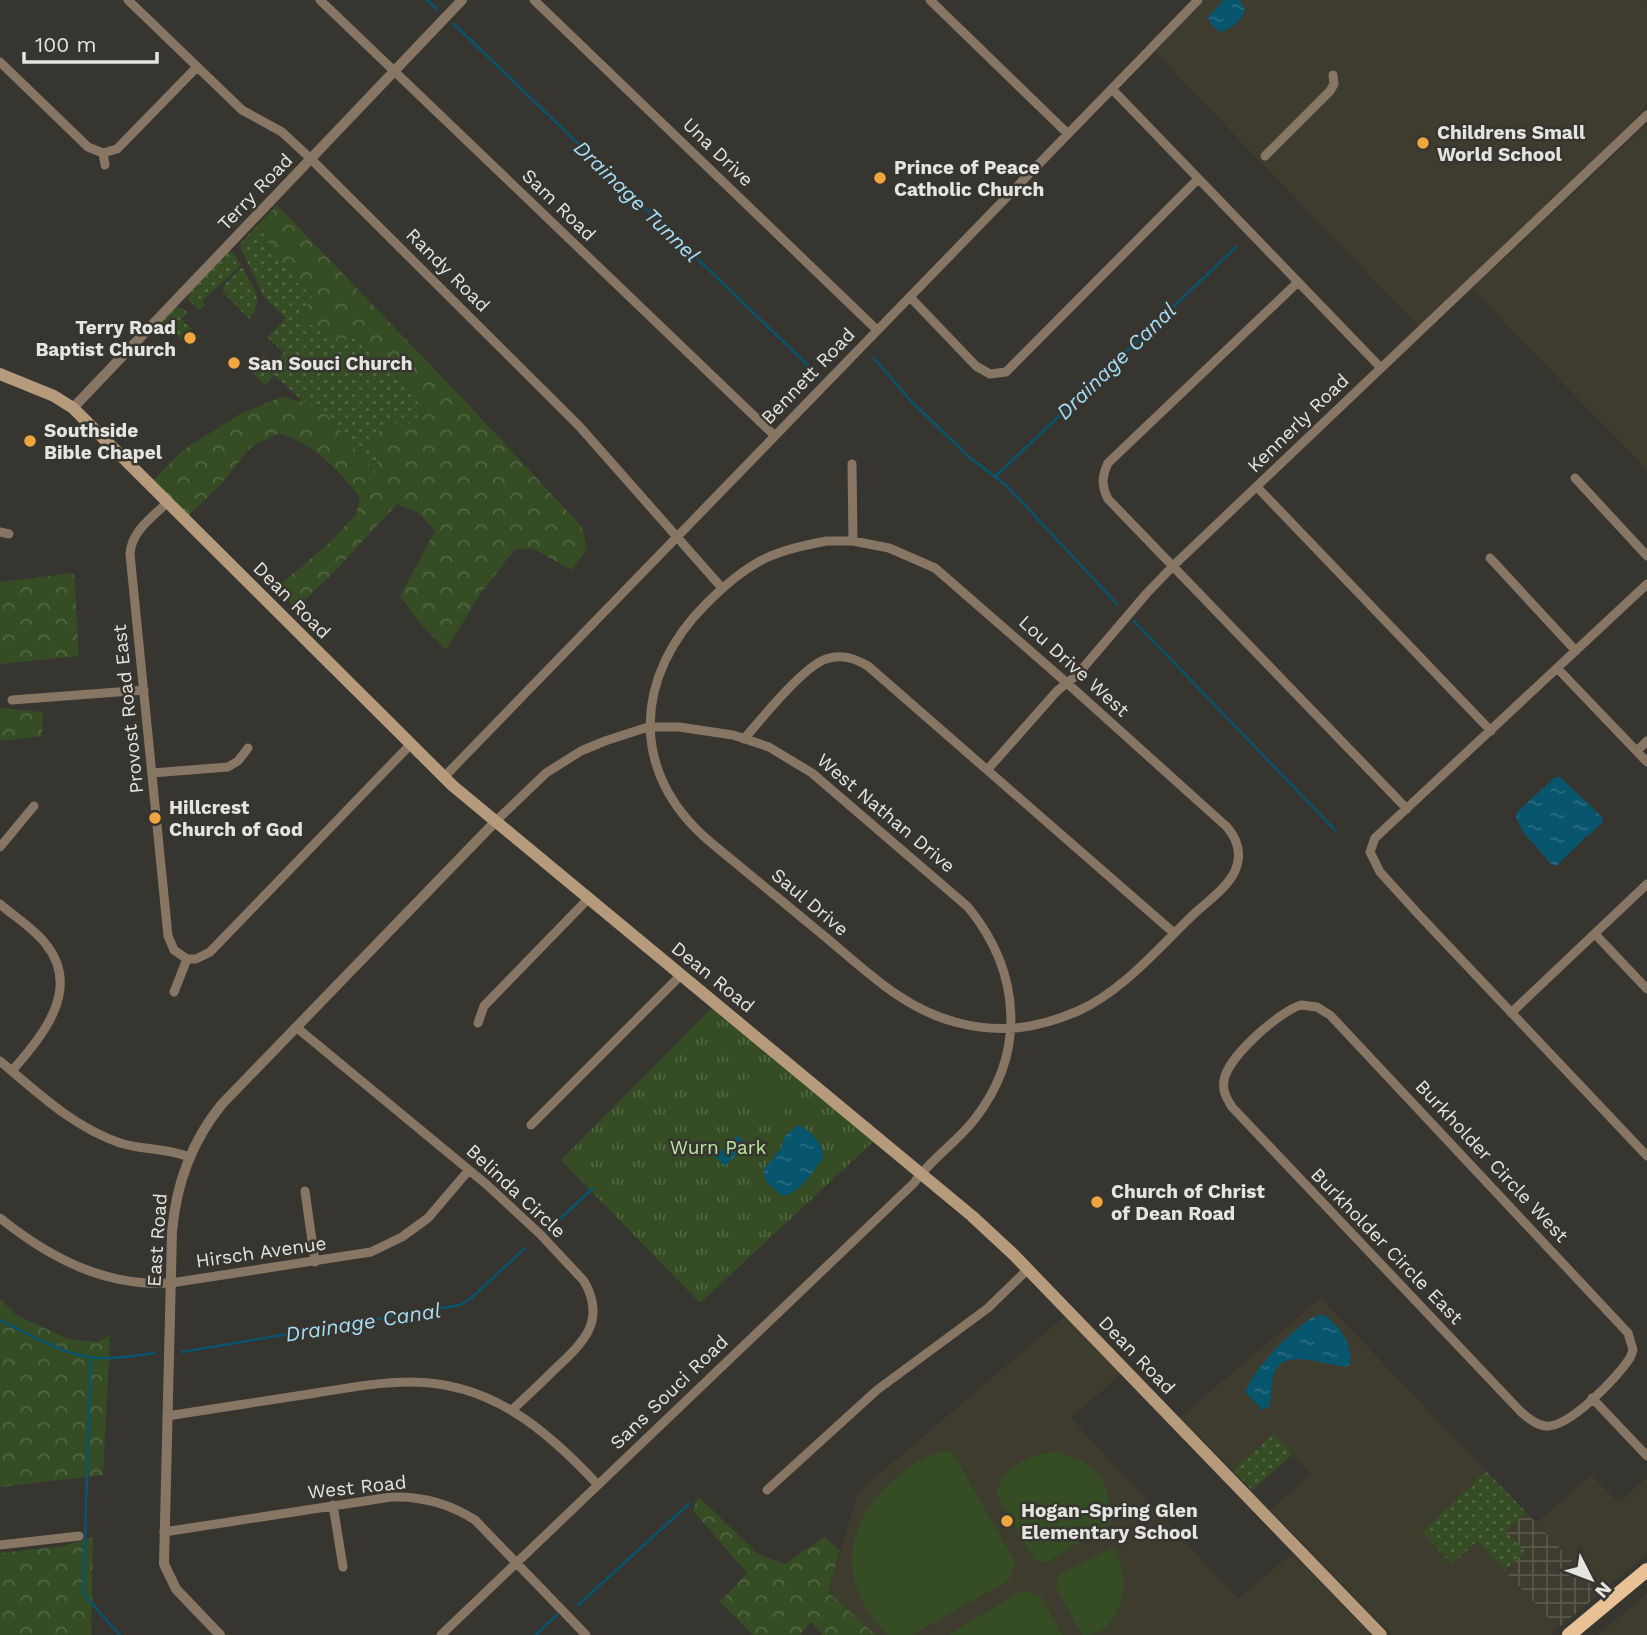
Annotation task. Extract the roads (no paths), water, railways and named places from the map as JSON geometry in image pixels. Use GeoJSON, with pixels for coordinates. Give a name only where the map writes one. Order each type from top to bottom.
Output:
{"type":"FeatureCollection","features":[{"type":"Feature","properties":{"kind":"highway"},"geometry":{"type":"LineString","coordinates":[[1569,1635],[1647,1570]]}},
{"type":"Feature","properties":{"kind":"main road","name":"Dean Road"},"geometry":{"type":"LineString","coordinates":[[0,374],[54,396],[73,408],[444,778],[972,1216],[1028,1269],[1381,1635]]}},
{"type":"Feature","properties":{"kind":"street","name":"Randy Road"},"geometry":{"type":"LineString","coordinates":[[128,0],[242,110],[282,132],[311,159],[580,427],[722,588]]}},
{"type":"Feature","properties":{"kind":"street","name":"Sam Road"},"geometry":{"type":"LineString","coordinates":[[320,0],[774,435]]}},
{"type":"Feature","properties":{"kind":"street","name":"Terry Road"},"geometry":{"type":"LineString","coordinates":[[73,408],[463,0]]}},
{"type":"Feature","properties":{"kind":"street","name":"Una Drive"},"geometry":{"type":"LineString","coordinates":[[534,0],[877,330]]}},
{"type":"Feature","properties":{"kind":"street"},"geometry":{"type":"LineString","coordinates":[[930,0],[1069,134]]}},
{"type":"Feature","properties":{"kind":"street","name":"Bennett Road"},"geometry":{"type":"LineString","coordinates":[[444,778],[1198,0]]}},
{"type":"Feature","properties":{"kind":"street"},"geometry":{"type":"LineString","coordinates":[[0,62],[88,147],[103,153],[117,149],[197,67]]}},
{"type":"Feature","properties":{"kind":"street"},"geometry":{"type":"LineString","coordinates":[[1265,156],[1330,91],[1334,84],[1333,75]]}},
{"type":"Feature","properties":{"kind":"street"},"geometry":{"type":"LineString","coordinates":[[1112,89],[1381,368]]}},
{"type":"Feature","properties":{"kind":"street","name":"Kennerly Road"},"geometry":{"type":"LineString","coordinates":[[988,769],[1057,691],[1077,675],[1173,566],[1647,116]]}},
{"type":"Feature","properties":{"kind":"street"},"geometry":{"type":"LineString","coordinates":[[103,153],[105,165]]}},
{"type":"Feature","properties":{"kind":"street"},"geometry":{"type":"LineString","coordinates":[[909,297],[976,366],[990,374],[1006,372],[1198,179]]}},
{"type":"Feature","properties":{"kind":"street"},"geometry":{"type":"LineString","coordinates":[[1298,282],[1108,463],[1102,482],[1108,499],[1407,809]]}},
{"type":"Feature","properties":{"kind":"street"},"geometry":{"type":"LineString","coordinates":[[852,464],[853,541]]}},
{"type":"Feature","properties":{"kind":"street"},"geometry":{"type":"LineString","coordinates":[[1575,478],[1647,556]]}},
{"type":"Feature","properties":{"kind":"street"},"geometry":{"type":"LineString","coordinates":[[1257,487],[1491,730]]}},
{"type":"Feature","properties":{"kind":"street","name":"Provost Road East"},"geometry":{"type":"LineString","coordinates":[[167,503],[136,533],[130,547],[169,943],[187,959]]}},
{"type":"Feature","properties":{"kind":"street","name":"Lou Drive West"},"geometry":{"type":"LineString","coordinates":[[648,727],[658,678],[670,649],[699,611],[722,588],[748,568],[789,549],[827,541],[853,541],[905,553],[935,568],[1227,827],[1234,836],[1239,859]]}},
{"type":"Feature","properties":{"kind":"street"},"geometry":{"type":"LineString","coordinates":[[1490,558],[1576,651]]}},
{"type":"Feature","properties":{"kind":"street"},"geometry":{"type":"LineString","coordinates":[[1647,584],[1375,838],[1370,847],[1371,856],[1380,872],[1647,1156]]}},
{"type":"Feature","properties":{"kind":"street"},"geometry":{"type":"LineString","coordinates":[[744,738],[810,669],[822,661],[840,656],[857,660],[868,666],[988,769],[1174,933]]}},
{"type":"Feature","properties":{"kind":"street"},"geometry":{"type":"LineString","coordinates":[[1558,669],[1647,762]]}},
{"type":"Feature","properties":{"kind":"street"},"geometry":{"type":"LineString","coordinates":[[12,700],[144,690]]}},
{"type":"Feature","properties":{"kind":"street","name":"West Nathan Drive"},"geometry":{"type":"LineString","coordinates":[[495,822],[528,788],[563,761],[605,741],[648,727],[679,727],[744,738],[769,747],[812,773],[968,907],[985,929],[1001,964],[1013,1029]]}},
{"type":"Feature","properties":{"kind":"street","name":"Saul Drive"},"geometry":{"type":"LineString","coordinates":[[648,727],[667,791],[687,821],[887,988],[920,1010],[968,1025],[1013,1029],[1061,1018],[1101,999],[1228,881],[1239,859]]}},
{"type":"Feature","properties":{"kind":"street"},"geometry":{"type":"LineString","coordinates":[[1637,751],[1647,741]]}},
{"type":"Feature","properties":{"kind":"street"},"geometry":{"type":"LineString","coordinates":[[174,992],[187,959],[196,959],[210,952],[410,745]]}},
{"type":"Feature","properties":{"kind":"street"},"geometry":{"type":"LineString","coordinates":[[152,774],[228,767],[238,761],[248,748]]}},
{"type":"Feature","properties":{"kind":"street"},"geometry":{"type":"LineString","coordinates":[[0,847],[34,806]]}},
{"type":"Feature","properties":{"kind":"street","name":"East Road"},"geometry":{"type":"LineString","coordinates":[[220,1635],[171,1582],[164,1564],[174,1212],[177,1193],[189,1157],[202,1132],[222,1104],[495,822]]}},
{"type":"Feature","properties":{"kind":"street"},"geometry":{"type":"LineString","coordinates":[[1511,1013],[1647,884]]}},
{"type":"Feature","properties":{"kind":"street"},"geometry":{"type":"LineString","coordinates":[[478,1023],[484,1006],[588,898]]}},
{"type":"Feature","properties":{"kind":"street"},"geometry":{"type":"LineString","coordinates":[[0,905],[43,940],[51,950],[59,974],[58,998],[51,1021],[12,1071]]}},
{"type":"Feature","properties":{"kind":"street"},"geometry":{"type":"LineString","coordinates":[[1595,933],[1647,989]]}},
{"type":"Feature","properties":{"kind":"street"},"geometry":{"type":"LineString","coordinates":[[531,1125],[681,975]]}},
{"type":"Feature","properties":{"kind":"street","name":"Burkholder Circle West"},"geometry":{"type":"LineString","coordinates":[[1260,1034],[1287,1011],[1301,1005],[1317,1007],[1329,1015],[1621,1323],[1632,1342],[1630,1358],[1592,1398]]}},
{"type":"Feature","properties":{"kind":"street","name":"Belinda Circle"},"geometry":{"type":"LineString","coordinates":[[296,1027],[514,1208],[584,1281],[593,1301],[592,1321],[585,1339],[512,1410]]}},
{"type":"Feature","properties":{"kind":"street","name":"Sans Souci Road"},"geometry":{"type":"LineString","coordinates":[[441,1635],[905,1192],[961,1134],[982,1110],[1000,1076],[1013,1029]]}},
{"type":"Feature","properties":{"kind":"street","name":"Burkholder Circle East"},"geometry":{"type":"LineString","coordinates":[[1260,1034],[1236,1057],[1225,1074],[1224,1091],[1231,1107],[1521,1412],[1537,1423],[1553,1425],[1571,1417],[1592,1398]]}},
{"type":"Feature","properties":{"kind":"street"},"geometry":{"type":"LineString","coordinates":[[0,1061],[68,1116],[100,1135],[137,1147],[189,1157]]}},
{"type":"Feature","properties":{"kind":"street","name":"Hirsch Avenue"},"geometry":{"type":"LineString","coordinates":[[0,1217],[24,1237],[69,1264],[139,1283],[171,1283],[371,1252],[402,1237],[439,1207],[469,1170]]}},
{"type":"Feature","properties":{"kind":"street"},"geometry":{"type":"LineString","coordinates":[[305,1191],[315,1262]]}},
{"type":"Feature","properties":{"kind":"street"},"geometry":{"type":"LineString","coordinates":[[767,1490],[892,1378],[988,1308],[1028,1269]]}},
{"type":"Feature","properties":{"kind":"street"},"geometry":{"type":"LineString","coordinates":[[167,1416],[375,1384],[414,1382],[464,1391],[512,1410],[550,1436],[598,1485]]}},
{"type":"Feature","properties":{"kind":"street"},"geometry":{"type":"LineString","coordinates":[[1592,1398],[1647,1456]]}},
{"type":"Feature","properties":{"kind":"street","name":"West Road"},"geometry":{"type":"LineString","coordinates":[[164,1532],[391,1497],[408,1496],[434,1500],[475,1520],[586,1635]]}},
{"type":"Feature","properties":{"kind":"street"},"geometry":{"type":"LineString","coordinates":[[333,1505],[343,1567]]}},
{"type":"Feature","properties":{"kind":"street"},"geometry":{"type":"LineString","coordinates":[[0,1545],[79,1536]]}},
{"type":"Feature","properties":{"kind":"water"},"geometry":{"type":"Polygon","coordinates":[[[1224,0],[1239,0],[1245,9],[1235,24],[1219,32],[1208,17],[1224,0]]]}},
{"type":"Feature","properties":{"kind":"water"},"geometry":{"type":"Polygon","coordinates":[[[1555,777],[1560,777],[1602,817],[1603,822],[1556,866],[1551,864],[1523,832],[1516,817],[1517,812],[1555,777]]]}},
{"type":"Feature","properties":{"kind":"water"},"geometry":{"type":"Polygon","coordinates":[[[798,1125],[816,1138],[822,1148],[823,1158],[800,1187],[782,1196],[767,1183],[763,1171],[781,1148],[785,1136],[798,1125]]]}},
{"type":"Feature","properties":{"kind":"water"},"geometry":{"type":"Polygon","coordinates":[[[738,1135],[746,1145],[725,1166],[715,1157],[738,1135]]]}},
{"type":"Feature","properties":{"kind":"water"},"geometry":{"type":"Polygon","coordinates":[[[1325,1315],[1344,1336],[1349,1349],[1350,1364],[1345,1367],[1306,1360],[1286,1361],[1274,1374],[1269,1407],[1262,1410],[1246,1393],[1255,1375],[1296,1329],[1315,1316],[1325,1315]]]}},
{"type":"Feature","properties":{"kind":"waterway","name":"Drainage Canal"},"geometry":{"type":"LineString","coordinates":[[427,0],[437,9]]}},
{"type":"Feature","properties":{"kind":"waterway","name":"Drainage Tunnel"},"geometry":{"type":"LineString","coordinates":[[454,24],[820,377]]}},
{"type":"Feature","properties":{"kind":"waterway","name":"Drainage Canal"},"geometry":{"type":"LineString","coordinates":[[996,476],[1236,247]]}},
{"type":"Feature","properties":{"kind":"waterway","name":"Drainage Canal"},"geometry":{"type":"LineString","coordinates":[[874,358],[910,400],[969,457],[1007,486],[1117,604]]}},
{"type":"Feature","properties":{"kind":"waterway","name":"Drainage Canal"},"geometry":{"type":"LineString","coordinates":[[1134,621],[1335,830]]}},
{"type":"Feature","properties":{"kind":"waterway"},"geometry":{"type":"LineString","coordinates":[[546,1232],[593,1188]]}},
{"type":"Feature","properties":{"kind":"waterway","name":"Drainage Canal"},"geometry":{"type":"LineString","coordinates":[[182,1352],[460,1305],[469,1300],[524,1249]]}},
{"type":"Feature","properties":{"kind":"waterway","name":"Drainage Canal"},"geometry":{"type":"LineString","coordinates":[[0,1320],[48,1344],[86,1356],[113,1358],[154,1353]]}},
{"type":"Feature","properties":{"kind":"waterway"},"geometry":{"type":"LineString","coordinates":[[91,1357],[83,1594],[120,1635]]}},
{"type":"Feature","properties":{"kind":"waterway","name":"Drainage Canal"},"geometry":{"type":"LineString","coordinates":[[578,1605],[689,1504]]}},
{"type":"Feature","properties":{"kind":"waterway","name":"Drainage Canal"},"geometry":{"type":"LineString","coordinates":[[535,1635],[557,1615]]}},
{"type":"Feature","properties":{"kind":"place","name":"Childrens Small World School"},"geometry":{"type":"Point","coordinates":[1423,143]}},
{"type":"Feature","properties":{"kind":"place","name":"Prince of Peace Catholic Church"},"geometry":{"type":"Point","coordinates":[880,178]}},
{"type":"Feature","properties":{"kind":"place","name":"Terry Road Baptist Church"},"geometry":{"type":"Point","coordinates":[190,338]}},
{"type":"Feature","properties":{"kind":"place","name":"San Souci Church"},"geometry":{"type":"Point","coordinates":[234,363]}},
{"type":"Feature","properties":{"kind":"place","name":"Southside Bible Chapel"},"geometry":{"type":"Point","coordinates":[30,441]}},
{"type":"Feature","properties":{"kind":"place","name":"Hillcrest Church of God"},"geometry":{"type":"Point","coordinates":[155,818]}},
{"type":"Feature","properties":{"kind":"place","name":"Church of Christ of Dean Road"},"geometry":{"type":"Point","coordinates":[1097,1202]}},
{"type":"Feature","properties":{"kind":"place","name":"Hogan-Spring Glen Elementary School"},"geometry":{"type":"Point","coordinates":[1007,1521]}},
{"type":"Feature","properties":{"kind":"park label","name":"Wurn Park"},"geometry":{"type":"Point","coordinates":[718,1147]}}]}
